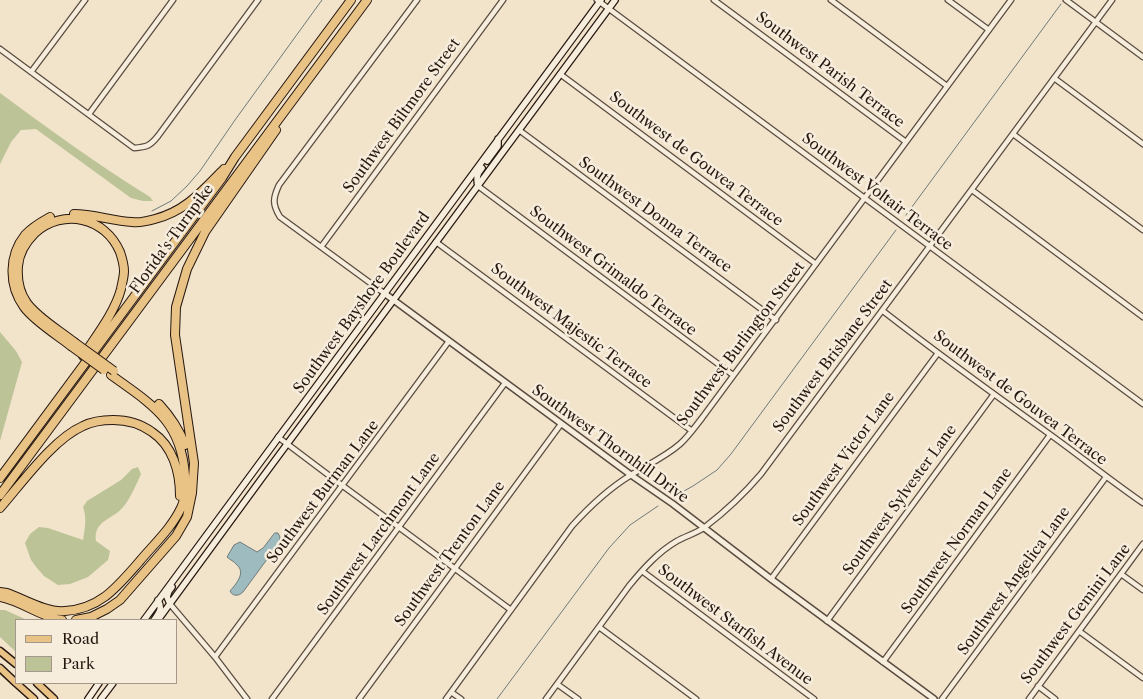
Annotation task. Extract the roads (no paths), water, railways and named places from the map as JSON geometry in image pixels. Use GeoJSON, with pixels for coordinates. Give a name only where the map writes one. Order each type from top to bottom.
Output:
{"type":"FeatureCollection","features":[{"type":"Feature","properties":{"kind":"highway","name":"Florida's Turnpike"},"geometry":{"type":"LineString","coordinates":[[0,478],[351,0]]}},
{"type":"Feature","properties":{"kind":"highway","name":"Florida's Turnpike"},"geometry":{"type":"LineString","coordinates":[[0,495],[367,0]]}},
{"type":"Feature","properties":{"kind":"highway"},"geometry":{"type":"LineString","coordinates":[[81,619],[91,617],[120,600],[172,541],[187,517],[194,478],[194,463],[175,335],[176,307],[187,269],[205,232],[278,126],[294,98]]}},
{"type":"Feature","properties":{"kind":"highway"},"geometry":{"type":"LineString","coordinates":[[194,478],[181,436],[167,413],[155,401],[32,316],[24,308],[18,297],[13,283],[12,265],[17,248],[26,234],[37,224],[51,217],[64,214],[80,214],[134,223],[167,216],[192,201],[236,157]]}},
{"type":"Feature","properties":{"kind":"highway"},"geometry":{"type":"LineString","coordinates":[[40,424],[105,322],[120,292],[124,270],[117,246],[103,229],[93,223],[68,218],[52,222],[40,228],[30,238],[22,249],[18,262],[18,278],[22,293],[27,302],[72,344]]}},
{"type":"Feature","properties":{"kind":"highway"},"geometry":{"type":"LineString","coordinates":[[0,592],[7,593],[48,610],[63,612],[90,606],[114,589],[168,528],[182,507],[185,486],[182,452],[177,439],[169,425],[153,406],[113,373]]}},
{"type":"Feature","properties":{"kind":"highway"},"geometry":{"type":"LineString","coordinates":[[0,508],[42,459],[70,433],[96,421],[121,420],[143,427],[154,433],[164,443],[170,453],[178,473],[180,486],[180,498],[176,516]]}},
{"type":"Feature","properties":{"kind":"highway"},"geometry":{"type":"LineString","coordinates":[[0,597],[52,619]]}},
{"type":"Feature","properties":{"kind":"main road","name":"Southwest Bayshore Boulevard"},"geometry":{"type":"LineString","coordinates":[[159,619],[615,0]]}},
{"type":"Feature","properties":{"kind":"main road","name":"Southwest Bayshore Boulevard"},"geometry":{"type":"LineString","coordinates":[[145,619],[599,1]]}},
{"type":"Feature","properties":{"kind":"main road"},"geometry":{"type":"LineString","coordinates":[[478,186],[476,178],[478,173],[498,146],[498,139]]}},
{"type":"Feature","properties":{"kind":"main road"},"geometry":{"type":"LineString","coordinates":[[444,231],[444,226],[462,201],[459,192]]}},
{"type":"Feature","properties":{"kind":"main road"},"geometry":{"type":"LineString","coordinates":[[170,604],[168,598],[169,591],[190,563],[191,556]]}},
{"type":"Feature","properties":{"kind":"main road"},"geometry":{"type":"LineString","coordinates":[[155,619],[161,606],[158,600]]}},
{"type":"Feature","properties":{"kind":"main road"},"geometry":{"type":"LineString","coordinates":[[0,651],[15,663]]}},
{"type":"Feature","properties":{"kind":"main road"},"geometry":{"type":"LineString","coordinates":[[0,668],[15,682]]}},
{"type":"Feature","properties":{"kind":"main road"},"geometry":{"type":"LineString","coordinates":[[17,684],[34,699]]}},
{"type":"Feature","properties":{"kind":"main road"},"geometry":{"type":"LineString","coordinates":[[38,684],[54,699]]}},
{"type":"Feature","properties":{"kind":"main road"},"geometry":{"type":"LineString","coordinates":[[88,699],[98,684]]}},
{"type":"Feature","properties":{"kind":"main road"},"geometry":{"type":"LineString","coordinates":[[101,699],[112,684]]}},
{"type":"Feature","properties":{"kind":"street"},"geometry":{"type":"LineString","coordinates":[[31,72],[85,0]]}},
{"type":"Feature","properties":{"kind":"street"},"geometry":{"type":"LineString","coordinates":[[89,114],[172,0]]}},
{"type":"Feature","properties":{"kind":"street"},"geometry":{"type":"LineString","coordinates":[[0,49],[134,148],[145,147],[152,144],[258,0]]}},
{"type":"Feature","properties":{"kind":"street","name":"Southwest Thornhill Drive"},"geometry":{"type":"LineString","coordinates":[[417,0],[279,185],[274,195],[274,208],[280,217],[673,504],[934,699]]}},
{"type":"Feature","properties":{"kind":"street","name":"Southwest Biltmore Street"},"geometry":{"type":"LineString","coordinates":[[321,247],[503,0]]}},
{"type":"Feature","properties":{"kind":"street","name":"Southwest Parish Terrace"},"geometry":{"type":"LineString","coordinates":[[714,0],[906,142]]}},
{"type":"Feature","properties":{"kind":"street"},"geometry":{"type":"LineString","coordinates":[[831,0],[947,86]]}},
{"type":"Feature","properties":{"kind":"street"},"geometry":{"type":"LineString","coordinates":[[948,0],[989,30]]}},
{"type":"Feature","properties":{"kind":"street","name":"Southwest Burlington Street"},"geometry":{"type":"LineString","coordinates":[[446,699],[572,526],[599,498],[631,475],[662,457],[680,444],[692,431],[1011,0]]}},
{"type":"Feature","properties":{"kind":"street"},"geometry":{"type":"LineString","coordinates":[[1066,0],[1143,57]]}},
{"type":"Feature","properties":{"kind":"street","name":"Southwest Brisbane Street"},"geometry":{"type":"LineString","coordinates":[[546,699],[629,586],[658,554],[703,528],[742,496],[762,474],[1112,0]]}},
{"type":"Feature","properties":{"kind":"street","name":"Southwest Voltair Terrace"},"geometry":{"type":"LineString","coordinates":[[599,1],[1143,404]]}},
{"type":"Feature","properties":{"kind":"street","name":"Southwest de Gouvea Terrace"},"geometry":{"type":"LineString","coordinates":[[560,74],[816,264]]}},
{"type":"Feature","properties":{"kind":"street"},"geometry":{"type":"LineString","coordinates":[[1054,78],[1143,144]]}},
{"type":"Feature","properties":{"kind":"street","name":"Southwest Donna Terrace"},"geometry":{"type":"LineString","coordinates":[[519,130],[776,320]]}},
{"type":"Feature","properties":{"kind":"street"},"geometry":{"type":"LineString","coordinates":[[1013,134],[1143,230]]}},
{"type":"Feature","properties":{"kind":"street","name":"Southwest Grimaldo Terrace"},"geometry":{"type":"LineString","coordinates":[[478,186],[733,376]]}},
{"type":"Feature","properties":{"kind":"street"},"geometry":{"type":"LineString","coordinates":[[972,190],[1143,317]]}},
{"type":"Feature","properties":{"kind":"street","name":"Southwest Majestic Terrace"},"geometry":{"type":"LineString","coordinates":[[436,242],[692,431]]}},
{"type":"Feature","properties":{"kind":"street","name":"Southwest de Gouvea Terrace"},"geometry":{"type":"LineString","coordinates":[[883,311],[1143,503]]}},
{"type":"Feature","properties":{"kind":"street","name":"Southwest Burman Lane"},"geometry":{"type":"LineString","coordinates":[[215,657],[449,341]]}},
{"type":"Feature","properties":{"kind":"street","name":"Southwest Victor Lane"},"geometry":{"type":"LineString","coordinates":[[771,579],[938,353]]}},
{"type":"Feature","properties":{"kind":"street","name":"Southwest Larchmont Lane"},"geometry":{"type":"LineString","coordinates":[[272,699],[505,383]]}},
{"type":"Feature","properties":{"kind":"street","name":"Southwest Sylvester Lane"},"geometry":{"type":"LineString","coordinates":[[827,620],[994,394]]}},
{"type":"Feature","properties":{"kind":"street","name":"Southwest Trenton Lane"},"geometry":{"type":"LineString","coordinates":[[358,699],[561,424]]}},
{"type":"Feature","properties":{"kind":"street","name":"Southwest Norman Lane"},"geometry":{"type":"LineString","coordinates":[[883,662],[1050,435]]}},
{"type":"Feature","properties":{"kind":"street"},"geometry":{"type":"LineString","coordinates":[[278,437],[511,610]]}},
{"type":"Feature","properties":{"kind":"street","name":"Southwest Angelica Lane"},"geometry":{"type":"LineString","coordinates":[[942,699],[1106,477]]}},
{"type":"Feature","properties":{"kind":"street","name":"Southwest Gemini Lane"},"geometry":{"type":"LineString","coordinates":[[1029,699],[1143,544]]}},
{"type":"Feature","properties":{"kind":"street","name":"Southwest Starfish Avenue"},"geometry":{"type":"LineString","coordinates":[[642,571],[814,699]]}},
{"type":"Feature","properties":{"kind":"street"},"geometry":{"type":"LineString","coordinates":[[1121,574],[1143,590]]}},
{"type":"Feature","properties":{"kind":"street"},"geometry":{"type":"LineString","coordinates":[[170,604],[215,657],[246,699]]}},
{"type":"Feature","properties":{"kind":"street"},"geometry":{"type":"LineString","coordinates":[[599,627],[696,699]]}},
{"type":"Feature","properties":{"kind":"street"},"geometry":{"type":"LineString","coordinates":[[1080,631],[1143,678]]}},
{"type":"Feature","properties":{"kind":"street"},"geometry":{"type":"LineString","coordinates":[[557,684],[578,699]]}},
{"type":"Feature","properties":{"kind":"street"},"geometry":{"type":"LineString","coordinates":[[1038,686],[1055,699]]}},
{"type":"Feature","properties":{"kind":"street"},"geometry":{"type":"LineString","coordinates":[[451,692],[461,699]]}},
{"type":"Feature","properties":{"kind":"water"},"geometry":{"type":"Polygon","coordinates":[[[275,533],[278,533],[280,537],[279,543],[243,592],[234,595],[230,591],[239,578],[241,571],[227,557],[234,545],[240,542],[257,552],[263,548],[275,533]]]}},
{"type":"Feature","properties":{"kind":"waterway"},"geometry":{"type":"LineString","coordinates":[[152,211],[171,201],[200,171],[322,0]]}},
{"type":"Feature","properties":{"kind":"waterway"},"geometry":{"type":"LineString","coordinates":[[906,215],[1061,4]]}},
{"type":"Feature","properties":{"kind":"waterway"},"geometry":{"type":"LineString","coordinates":[[675,496],[717,470],[731,454],[896,230]]}},
{"type":"Feature","properties":{"kind":"waterway"},"geometry":{"type":"LineString","coordinates":[[497,699],[609,548],[630,525],[658,506]]}}]}
